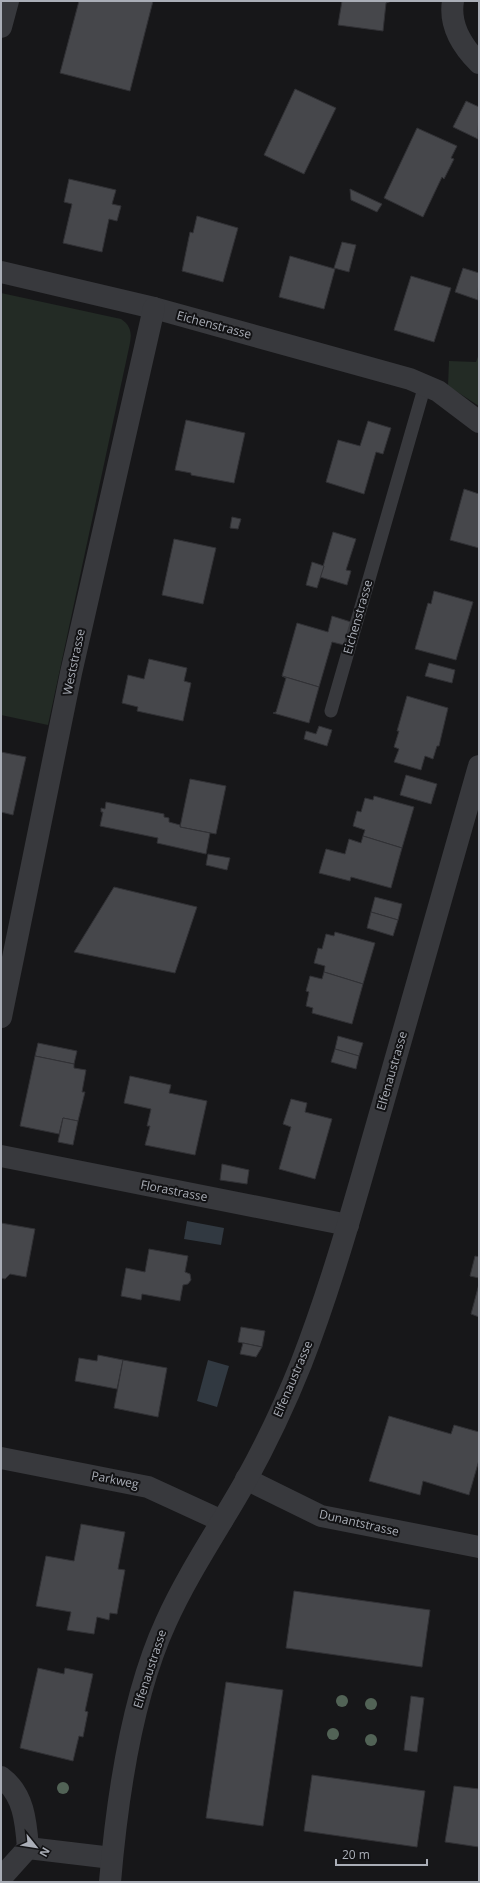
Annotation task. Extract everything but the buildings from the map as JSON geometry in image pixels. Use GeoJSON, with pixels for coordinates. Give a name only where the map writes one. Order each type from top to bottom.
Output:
{"type":"FeatureCollection","features":[{"type":"Feature","properties":{"kind":"street"},"geometry":{"type":"LineString","coordinates":[[1,27],[8,1]]}},
{"type":"Feature","properties":{"kind":"street"},"geometry":{"type":"LineString","coordinates":[[454,1],[454,18],[456,29],[466,48],[479,63]]}},
{"type":"Feature","properties":{"kind":"street","name":"Eichenstrasse"},"geometry":{"type":"LineString","coordinates":[[1,272],[154,308],[410,379],[453,401],[479,422]]}},
{"type":"Feature","properties":{"kind":"street","name":"Weststrasse"},"geometry":{"type":"LineString","coordinates":[[1,1017],[71,673],[154,308]]}},
{"type":"Feature","properties":{"kind":"street","name":"Elfenaustrasse"},"geometry":{"type":"LineString","coordinates":[[110,1882],[121,1785],[141,1693],[154,1651],[166,1621],[246,1479],[300,1364],[316,1321],[348,1225],[479,766]]}},
{"type":"Feature","properties":{"kind":"street","name":"Florastrasse"},"geometry":{"type":"LineString","coordinates":[[1,1156],[348,1225]]}},
{"type":"Feature","properties":{"kind":"street","name":"Parkweg"},"geometry":{"type":"LineString","coordinates":[[1,1458],[148,1486],[222,1521]]}},
{"type":"Feature","properties":{"kind":"street","name":"Dunantstrasse"},"geometry":{"type":"LineString","coordinates":[[246,1479],[321,1516],[479,1547]]}},
{"type":"Feature","properties":{"kind":"street"},"geometry":{"type":"LineString","coordinates":[[1,1778],[20,1800],[24,1812],[28,1848],[1,1878]]}},
{"type":"Feature","properties":{"kind":"street"},"geometry":{"type":"LineString","coordinates":[[28,1848],[112,1858]]}},
{"type":"Feature","properties":{"kind":"lane","name":"Eichenstrasse"},"geometry":{"type":"LineString","coordinates":[[332,710],[424,385]]}},
{"type":"Feature","properties":{"kind":"shaded area"},"geometry":{"type":"Polygon","coordinates":[[[1,293],[121,319],[129,327],[131,336],[48,725],[1,715],[1,293]]]}},
{"type":"Feature","properties":{"kind":"shaded area"},"geometry":{"type":"Polygon","coordinates":[[[479,354],[479,406],[448,386],[449,361],[476,362],[479,354]]]}},
{"type":"Feature","properties":{"kind":"shaded area"},"geometry":{"type":"Polygon","coordinates":[[[187,1221],[224,1228],[221,1245],[184,1239],[187,1221]]]}},
{"type":"Feature","properties":{"kind":"shaded area"},"geometry":{"type":"Polygon","coordinates":[[[208,1360],[229,1366],[217,1407],[197,1401],[208,1360]]]}}]}
